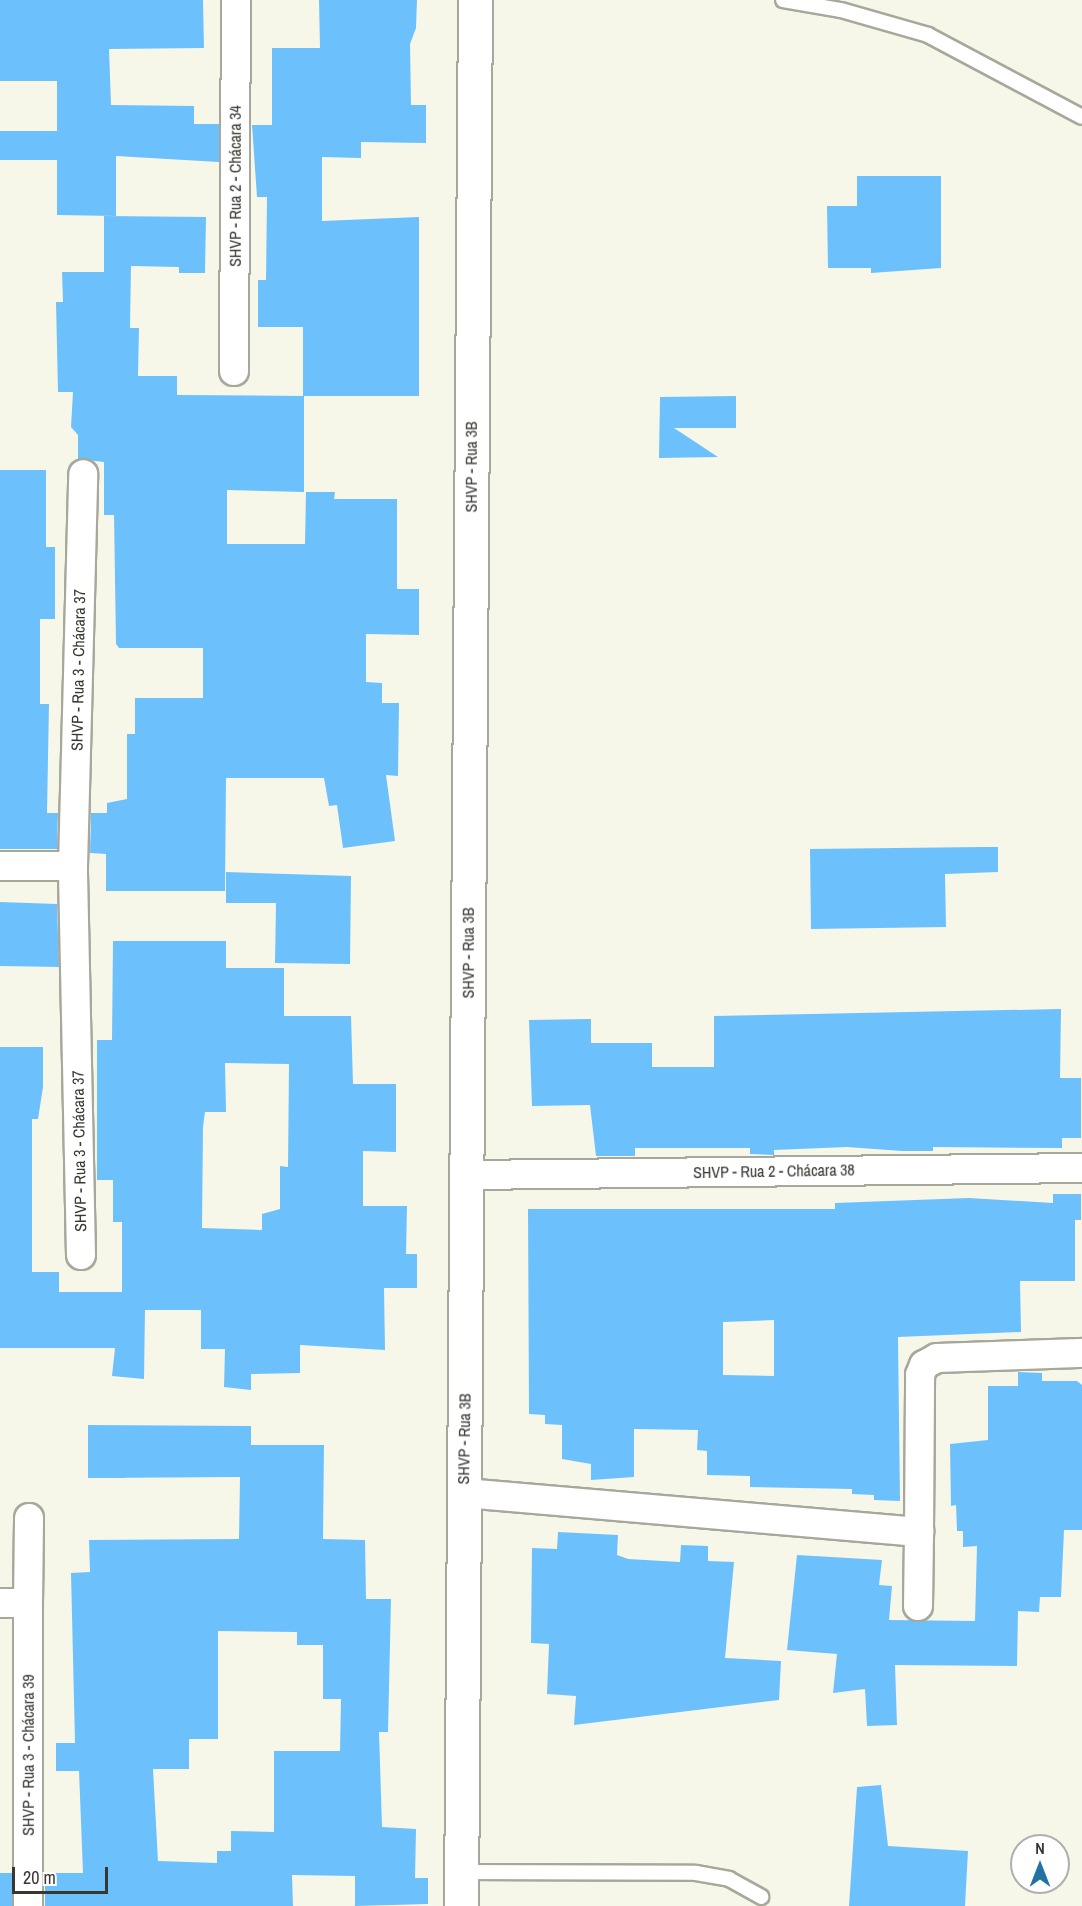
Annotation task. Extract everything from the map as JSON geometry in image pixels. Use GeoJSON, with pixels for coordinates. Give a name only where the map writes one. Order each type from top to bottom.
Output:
{"type":"FeatureCollection","features":[{"type":"Feature","properties":{"kind":"street","name":"SHVP - Rua 2 - Chácara 34"},"geometry":{"type":"LineString","coordinates":[[234,371],[236,0]]}},
{"type":"Feature","properties":{"kind":"street","name":"SHVP - Rua 3B"},"geometry":{"type":"LineString","coordinates":[[461,1906],[475,0]]}},
{"type":"Feature","properties":{"kind":"street","name":"SHVP - Rua 3 - Chácara 37"},"geometry":{"type":"LineString","coordinates":[[81,1255],[74,866],[83,474]]}},
{"type":"Feature","properties":{"kind":"street"},"geometry":{"type":"LineString","coordinates":[[0,866],[74,866]]}},
{"type":"Feature","properties":{"kind":"street","name":"SHVP - Rua 2 - Chácara 38"},"geometry":{"type":"LineString","coordinates":[[467,1175],[1082,1168]]}},
{"type":"Feature","properties":{"kind":"street"},"geometry":{"type":"LineString","coordinates":[[918,1606],[920,1375],[924,1365],[938,1358],[1082,1353]]}},
{"type":"Feature","properties":{"kind":"street"},"geometry":{"type":"LineString","coordinates":[[464,1493],[919,1532]]}},
{"type":"Feature","properties":{"kind":"street","name":"SHVP - Rua 3 - Chácara 39"},"geometry":{"type":"LineString","coordinates":[[28,1906],[29,1518]]}},
{"type":"Feature","properties":{"kind":"street"},"geometry":{"type":"LineString","coordinates":[[0,1603],[28,1603]]}},
{"type":"Feature","properties":{"kind":"lane"},"geometry":{"type":"LineString","coordinates":[[783,0],[841,10],[928,35],[1082,117]]}},
{"type":"Feature","properties":{"kind":"lane"},"geometry":{"type":"LineString","coordinates":[[461,1872],[696,1873],[729,1879],[761,1897]]}},
{"type":"Feature","properties":{"kind":"building"},"geometry":{"type":"Polygon","coordinates":[[[0,0],[203,0],[204,48],[109,49],[111,105],[194,106],[194,124],[219,124],[219,162],[116,156],[116,216],[57,215],[57,160],[0,160],[0,131],[57,131],[57,81],[0,81],[0,0]]]}},
{"type":"Feature","properties":{"kind":"building"},"geometry":{"type":"Polygon","coordinates":[[[319,0],[417,0],[416,28],[410,44],[411,105],[426,105],[426,143],[361,142],[361,158],[322,157],[322,221],[419,217],[419,396],[303,396],[303,327],[258,327],[258,280],[266,280],[267,197],[257,197],[252,125],[272,125],[272,48],[320,48],[319,0]]]}},
{"type":"Feature","properties":{"kind":"building"},"geometry":{"type":"Polygon","coordinates":[[[857,176],[941,176],[941,268],[871,273],[871,268],[828,268],[827,206],[857,206],[857,176]]]}},
{"type":"Feature","properties":{"kind":"building"},"geometry":{"type":"Polygon","coordinates":[[[104,216],[206,217],[205,273],[179,273],[179,267],[131,266],[130,328],[139,328],[138,376],[177,376],[177,395],[304,396],[304,492],[227,490],[227,544],[305,544],[306,492],[335,492],[334,499],[397,499],[397,589],[419,589],[419,635],[366,634],[366,682],[382,683],[382,703],[399,703],[398,776],[386,775],[395,841],[343,848],[337,805],[329,806],[324,778],[226,778],[225,891],[106,891],[106,854],[90,853],[91,813],[107,813],[107,803],[127,799],[127,734],[135,734],[135,698],[203,698],[203,648],[119,648],[116,644],[114,515],[104,515],[104,462],[78,459],[78,435],[71,427],[73,392],[58,392],[56,302],[63,302],[62,272],[104,272],[104,216]]]}},
{"type":"Feature","properties":{"kind":"building"},"geometry":{"type":"Polygon","coordinates":[[[736,396],[736,428],[674,428],[718,457],[659,458],[660,397],[736,396]]]}},
{"type":"Feature","properties":{"kind":"building"},"geometry":{"type":"Polygon","coordinates":[[[0,470],[46,470],[46,547],[55,547],[55,619],[40,619],[40,704],[49,704],[47,813],[58,813],[57,849],[0,849],[0,470]]]}},
{"type":"Feature","properties":{"kind":"building"},"geometry":{"type":"Polygon","coordinates":[[[998,847],[998,872],[945,874],[946,927],[811,929],[810,849],[998,847]]]}},
{"type":"Feature","properties":{"kind":"building"},"geometry":{"type":"Polygon","coordinates":[[[226,872],[351,876],[350,964],[275,963],[276,903],[226,903],[226,872]]]}},
{"type":"Feature","properties":{"kind":"building"},"geometry":{"type":"Polygon","coordinates":[[[0,902],[57,904],[59,967],[0,966],[0,902]]]}},
{"type":"Feature","properties":{"kind":"building"},"geometry":{"type":"Polygon","coordinates":[[[113,941],[226,941],[226,968],[284,968],[284,1016],[351,1016],[353,1084],[396,1084],[396,1152],[363,1151],[363,1206],[407,1206],[406,1254],[417,1254],[417,1288],[384,1288],[385,1350],[300,1345],[300,1373],[251,1374],[251,1390],[224,1387],[225,1349],[201,1349],[201,1310],[145,1310],[144,1379],[112,1376],[115,1348],[0,1348],[0,1047],[43,1047],[43,1087],[38,1119],[32,1119],[32,1272],[59,1272],[59,1292],[122,1292],[122,1222],[113,1222],[113,1180],[97,1180],[97,1040],[112,1040],[113,941]],[[225,1063],[226,1112],[205,1112],[202,1228],[262,1230],[262,1214],[280,1209],[280,1166],[288,1167],[289,1064],[225,1063]]]}},
{"type":"Feature","properties":{"kind":"building"},"geometry":{"type":"Polygon","coordinates":[[[1061,1009],[1060,1078],[1081,1078],[1081,1138],[1062,1138],[1062,1148],[933,1147],[933,1151],[902,1151],[847,1147],[774,1150],[774,1155],[750,1154],[750,1148],[635,1148],[635,1156],[596,1156],[590,1105],[532,1106],[529,1020],[591,1019],[591,1043],[652,1043],[652,1067],[714,1067],[714,1016],[1061,1009]]]}},
{"type":"Feature","properties":{"kind":"building"},"geometry":{"type":"Polygon","coordinates":[[[1053,1194],[1081,1194],[1081,1220],[1075,1220],[1075,1281],[1020,1281],[1021,1332],[898,1337],[900,1501],[874,1500],[874,1495],[852,1494],[852,1489],[750,1487],[750,1476],[707,1475],[707,1451],[697,1450],[698,1430],[634,1429],[634,1477],[591,1480],[591,1464],[562,1459],[562,1425],[545,1424],[545,1415],[529,1414],[528,1209],[835,1209],[835,1203],[969,1198],[1053,1203],[1053,1194]],[[774,1320],[723,1322],[723,1375],[774,1376],[774,1320]]]}},
{"type":"Feature","properties":{"kind":"building"},"geometry":{"type":"Polygon","coordinates":[[[1018,1372],[1042,1373],[1042,1381],[1077,1381],[1082,1385],[1082,1530],[1064,1530],[1061,1597],[1040,1597],[1039,1612],[1018,1611],[1017,1666],[895,1665],[897,1725],[867,1726],[865,1689],[833,1693],[837,1654],[787,1650],[797,1555],[882,1560],[879,1585],[892,1586],[889,1620],[975,1621],[977,1546],[963,1547],[963,1531],[957,1531],[956,1505],[951,1506],[950,1444],[988,1440],[988,1386],[1018,1386],[1018,1372]]]}},
{"type":"Feature","properties":{"kind":"building"},"geometry":{"type":"Polygon","coordinates":[[[88,1425],[251,1426],[251,1445],[324,1445],[323,1539],[365,1540],[366,1599],[391,1599],[388,1732],[379,1732],[382,1827],[416,1829],[415,1878],[428,1878],[428,1904],[355,1906],[355,1876],[292,1875],[293,1906],[45,1906],[45,1873],[83,1873],[79,1771],[56,1771],[56,1743],[75,1743],[71,1573],[90,1572],[89,1540],[239,1539],[240,1477],[88,1478],[88,1425]],[[218,1631],[218,1739],[189,1739],[189,1769],[153,1769],[158,1861],[217,1863],[217,1851],[231,1851],[231,1831],[274,1832],[274,1751],[340,1751],[341,1699],[323,1699],[323,1645],[297,1645],[297,1632],[218,1631]]]}},
{"type":"Feature","properties":{"kind":"building"},"geometry":{"type":"Polygon","coordinates":[[[558,1532],[618,1535],[617,1555],[628,1559],[680,1562],[681,1545],[708,1546],[708,1561],[734,1562],[725,1658],[781,1661],[779,1700],[574,1725],[576,1696],[547,1694],[549,1644],[531,1643],[532,1548],[557,1549],[558,1532]]]}},
{"type":"Feature","properties":{"kind":"building"},"geometry":{"type":"Polygon","coordinates":[[[881,1785],[888,1846],[968,1851],[965,1906],[849,1906],[857,1787],[881,1785]]]}},
{"type":"Feature","properties":{"kind":"building"},"geometry":{"type":"Polygon","coordinates":[[[0,1873],[12,1873],[12,1906],[0,1906],[0,1873]]]}}]}
